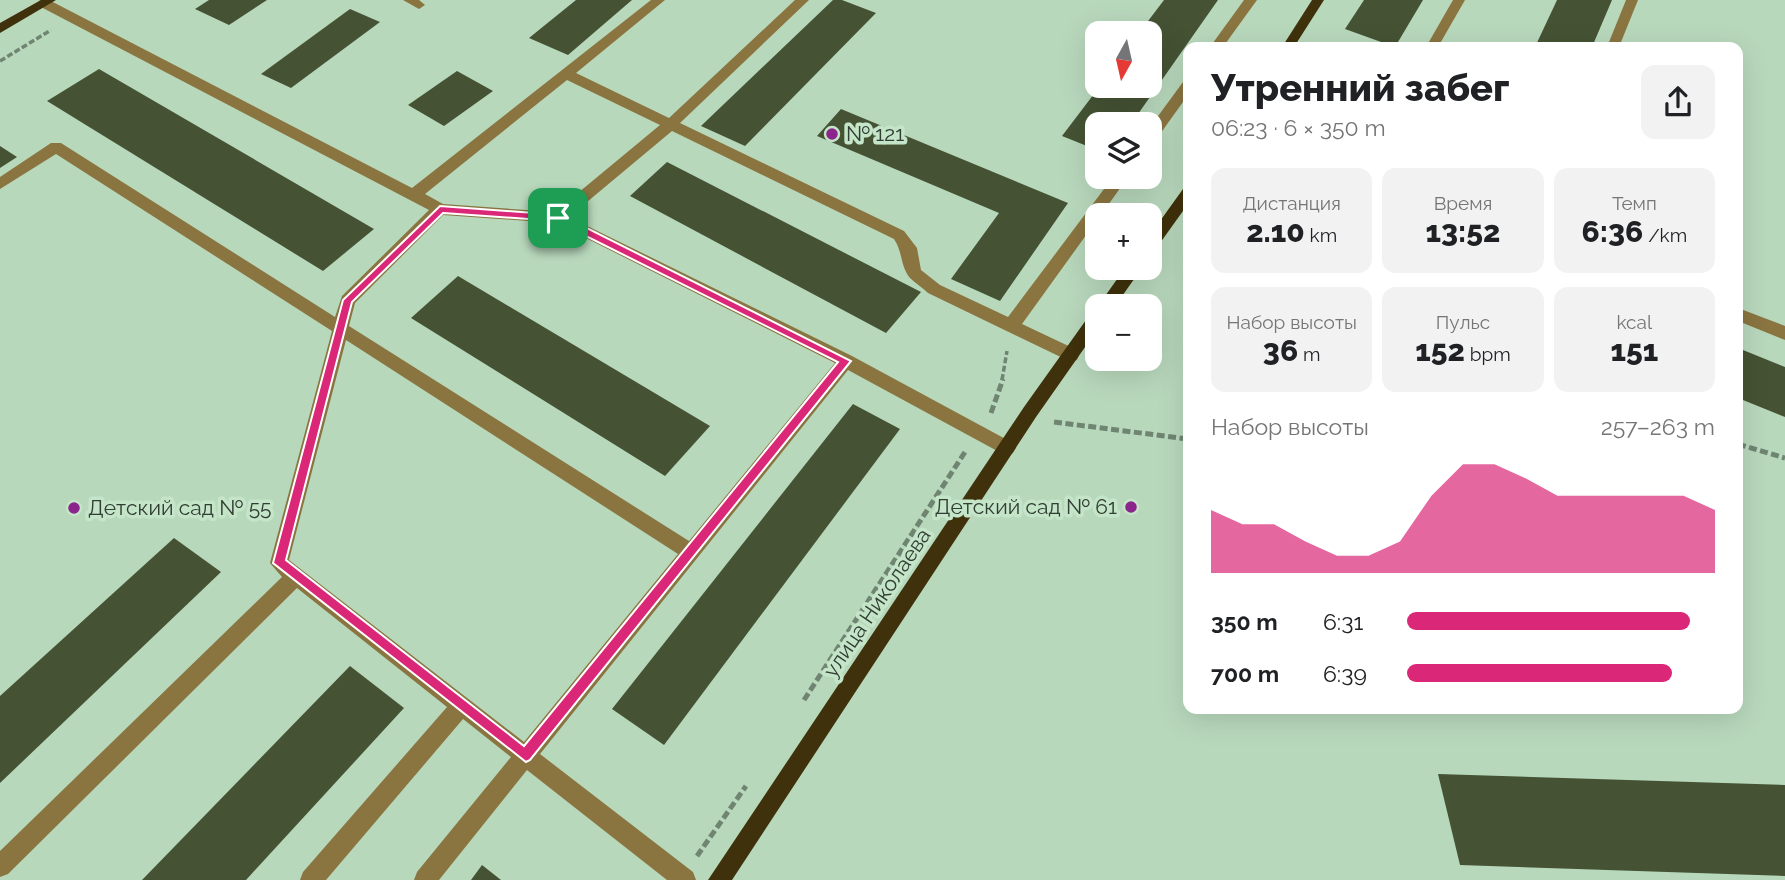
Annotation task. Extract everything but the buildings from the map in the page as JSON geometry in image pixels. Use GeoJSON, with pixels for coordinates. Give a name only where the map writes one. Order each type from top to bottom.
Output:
{"type":"FeatureCollection","features":[{"type":"Feature","properties":{"kind":"main road"},"geometry":{"type":"LineString","coordinates":[[1291,42],[1318,0]]}},
{"type":"Feature","properties":{"kind":"main road"},"geometry":{"type":"LineString","coordinates":[[0,29],[47,1]]}},
{"type":"Feature","properties":{"kind":"main road"},"geometry":{"type":"LineString","coordinates":[[1162,229],[1183,200]]}},
{"type":"Feature","properties":{"kind":"main road","name":"улица Николаева"},"geometry":{"type":"LineString","coordinates":[[719,880],[1085,334]]}},
{"type":"Feature","properties":{"kind":"lane"},"geometry":{"type":"LineString","coordinates":[[415,194],[659,0]]}},
{"type":"Feature","properties":{"kind":"lane"},"geometry":{"type":"LineString","coordinates":[[558,218],[672,122],[803,0]]}},
{"type":"Feature","properties":{"kind":"lane"},"geometry":{"type":"LineString","coordinates":[[1220,42],[1251,0]]}},
{"type":"Feature","properties":{"kind":"lane"},"geometry":{"type":"LineString","coordinates":[[1435,42],[1459,0]]}},
{"type":"Feature","properties":{"kind":"lane"},"geometry":{"type":"LineString","coordinates":[[1615,42],[1632,0]]}},
{"type":"Feature","properties":{"kind":"lane"},"geometry":{"type":"LineString","coordinates":[[47,1],[440,209],[558,218],[846,361],[1007,448]]}},
{"type":"Feature","properties":{"kind":"lane"},"geometry":{"type":"LineString","coordinates":[[566,74],[672,122],[899,235],[909,248],[915,273],[934,289],[1070,355]]}},
{"type":"Feature","properties":{"kind":"lane"},"geometry":{"type":"LineString","coordinates":[[1162,121],[1183,92]]}},
{"type":"Feature","properties":{"kind":"lane"},"geometry":{"type":"LineString","coordinates":[[0,184],[56,148],[691,552]]}},
{"type":"Feature","properties":{"kind":"lane"},"geometry":{"type":"LineString","coordinates":[[1011,326],[1112,189]]}},
{"type":"Feature","properties":{"kind":"lane"},"geometry":{"type":"LineString","coordinates":[[440,209],[348,300],[279,563],[683,879]]}},
{"type":"Feature","properties":{"kind":"lane"},"geometry":{"type":"LineString","coordinates":[[1743,316],[1785,332]]}},
{"type":"Feature","properties":{"kind":"lane"},"geometry":{"type":"LineString","coordinates":[[425,880],[846,361]]}},
{"type":"Feature","properties":{"kind":"lane"},"geometry":{"type":"LineString","coordinates":[[0,866],[296,576]]}},
{"type":"Feature","properties":{"kind":"lane"},"geometry":{"type":"LineString","coordinates":[[311,880],[461,706]]}},
{"type":"Feature","properties":{"kind":"path"},"geometry":{"type":"LineString","coordinates":[[798,708],[996,405],[1011,326]]}},
{"type":"Feature","properties":{"kind":"path"},"geometry":{"type":"LineString","coordinates":[[1047,421],[1183,438]]}},
{"type":"Feature","properties":{"kind":"path"},"geometry":{"type":"LineString","coordinates":[[1743,445],[1785,458]]}},
{"type":"Feature","properties":{"kind":"path"},"geometry":{"type":"LineString","coordinates":[[683,879],[752,777]]}},
{"type":"Feature","properties":{"kind":"place","name":"№ 121"},"geometry":{"type":"Point","coordinates":[832,134]}},
{"type":"Feature","properties":{"kind":"place","name":"Детский сад № 61"},"geometry":{"type":"Point","coordinates":[1131,507]}},
{"type":"Feature","properties":{"kind":"place","name":"Детский сад № 55"},"geometry":{"type":"Point","coordinates":[74,508]}},
{"type":"Feature","properties":{"kind":"route"},"geometry":{"type":"LineString","coordinates":[[440,209],[558,218],[846,361],[526,755],[279,563],[348,300],[440,209]]}}]}
